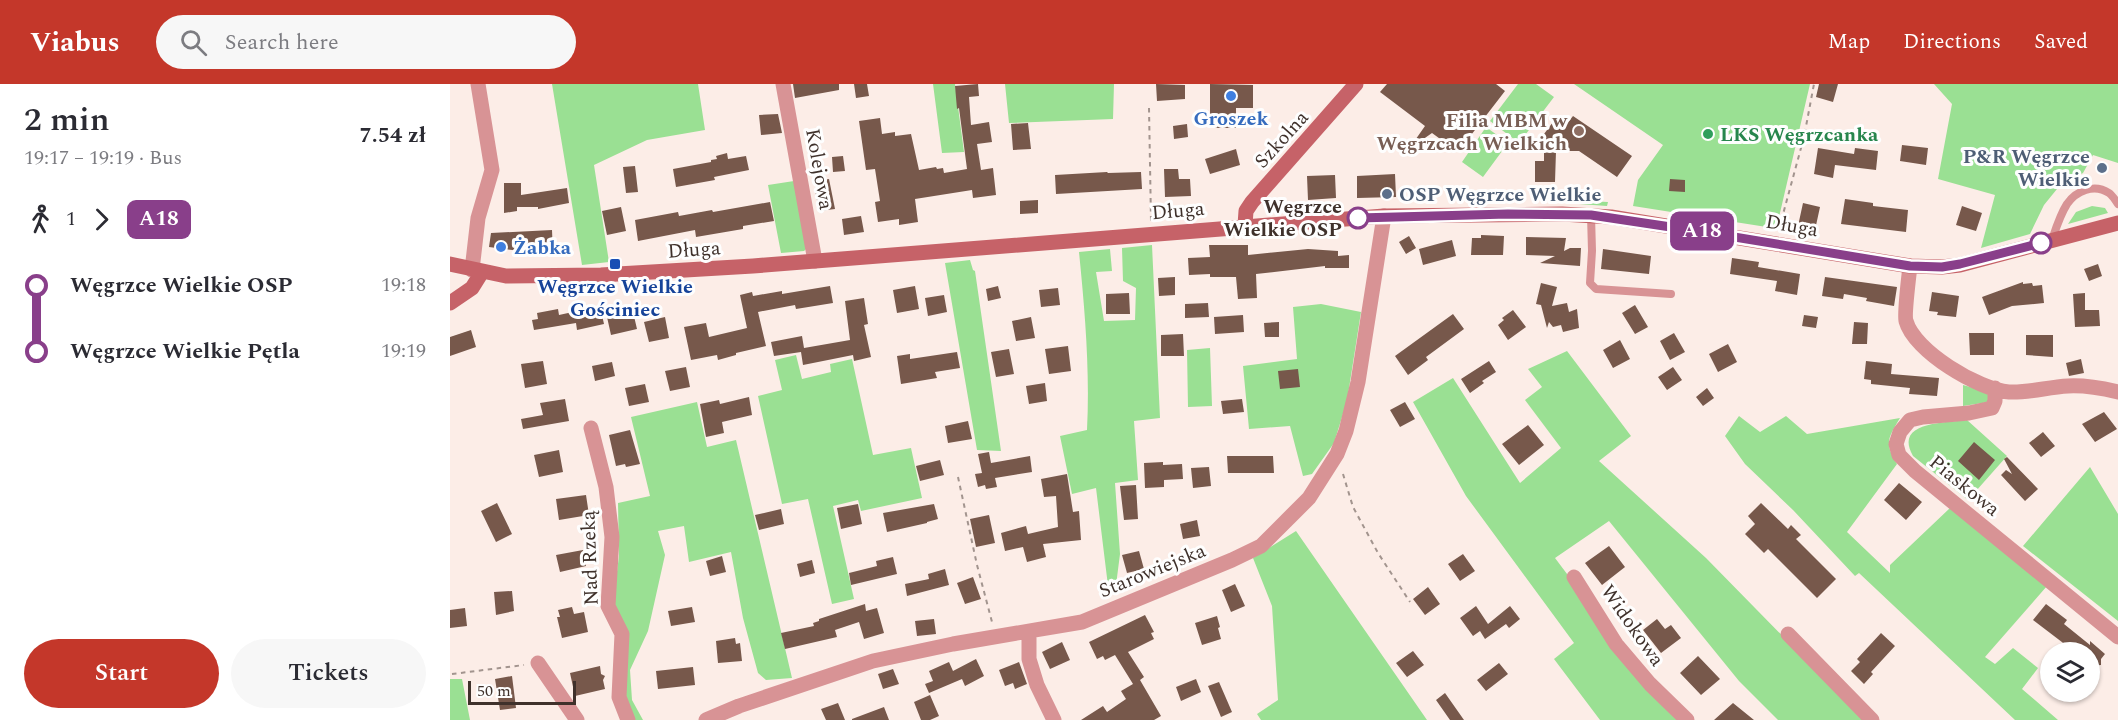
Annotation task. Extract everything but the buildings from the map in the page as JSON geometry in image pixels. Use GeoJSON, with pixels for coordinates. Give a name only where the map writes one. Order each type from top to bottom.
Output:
{"type":"FeatureCollection","features":[{"type":"Feature","properties":{"kind":"street"},"geometry":{"type":"LineString","coordinates":[[450,303],[472,288],[477,271],[478,218],[492,170],[478,84]]}},
{"type":"Feature","properties":{"kind":"street","name":"Kolejowa"},"geometry":{"type":"LineString","coordinates":[[783,84],[815,261]]}},
{"type":"Feature","properties":{"kind":"street","name":"Szkolna"},"geometry":{"type":"LineString","coordinates":[[1245,225],[1246,211],[1252,202],[1356,84]]}},
{"type":"Feature","properties":{"kind":"street","name":"Długa"},"geometry":{"type":"LineString","coordinates":[[450,264],[506,276],[560,276],[692,270],[1245,225],[1384,216],[1591,215],[1910,266],[1942,267],[2118,223]]}},
{"type":"Feature","properties":{"kind":"street","name":"Starowiejska"},"geometry":{"type":"LineString","coordinates":[[706,720],[739,706],[873,661],[996,636],[1082,622],[1261,546],[1309,498],[1337,454],[1351,418],[1359,382],[1384,216]]}},
{"type":"Feature","properties":{"kind":"street"},"geometry":{"type":"LineString","coordinates":[[1910,266],[1905,321],[1919,343],[1940,363],[1971,380],[2005,392],[2034,392],[2066,386],[2093,386],[2118,392]]}},
{"type":"Feature","properties":{"kind":"street","name":"Piaskowa"},"geometry":{"type":"LineString","coordinates":[[1995,388],[1995,401],[1992,408],[1910,420],[1900,432],[1896,444],[1899,455],[1915,471],[2118,636]]}},
{"type":"Feature","properties":{"kind":"street","name":"Nad Rzeką"},"geometry":{"type":"LineString","coordinates":[[591,428],[606,487],[612,537],[608,606],[622,634],[619,697],[628,720]]}},
{"type":"Feature","properties":{"kind":"street","name":"Widokowa"},"geometry":{"type":"LineString","coordinates":[[1574,576],[1616,644],[1650,684],[1687,720]]}},
{"type":"Feature","properties":{"kind":"street"},"geometry":{"type":"LineString","coordinates":[[1029,631],[1029,659],[1037,686],[1054,720]]}},
{"type":"Feature","properties":{"kind":"street"},"geometry":{"type":"LineString","coordinates":[[1788,634],[1872,720]]}},
{"type":"Feature","properties":{"kind":"street"},"geometry":{"type":"LineString","coordinates":[[538,663],[577,720]]}},
{"type":"Feature","properties":{"kind":"lane"},"geometry":{"type":"LineString","coordinates":[[2052,240],[2066,205],[2075,195],[2089,188],[2097,189],[2109,193],[2118,204]]}},
{"type":"Feature","properties":{"kind":"lane"},"geometry":{"type":"LineString","coordinates":[[1591,215],[1593,251],[1590,283],[1596,289],[1671,294]]}},
{"type":"Feature","properties":{"kind":"path"},"geometry":{"type":"LineString","coordinates":[[1775,243],[1804,137],[1814,84]]}},
{"type":"Feature","properties":{"kind":"path"},"geometry":{"type":"LineString","coordinates":[[1149,108],[1152,233]]}},
{"type":"Feature","properties":{"kind":"path"},"geometry":{"type":"LineString","coordinates":[[1337,454],[1353,507],[1378,553],[1410,602]]}},
{"type":"Feature","properties":{"kind":"path"},"geometry":{"type":"LineString","coordinates":[[957,477],[996,636]]}},
{"type":"Feature","properties":{"kind":"path"},"geometry":{"type":"LineString","coordinates":[[452,674],[538,663]]}},
{"type":"Feature","properties":{"kind":"green space"},"geometry":{"type":"Polygon","coordinates":[[[552,84],[698,84],[705,130],[647,140],[594,165],[609,262],[582,265],[552,84]]]}},
{"type":"Feature","properties":{"kind":"green space"},"geometry":{"type":"Polygon","coordinates":[[[933,84],[955,84],[964,152],[942,153],[933,84]]]}},
{"type":"Feature","properties":{"kind":"green space"},"geometry":{"type":"Polygon","coordinates":[[[1005,84],[1114,84],[1113,119],[1009,123],[1005,84]]]}},
{"type":"Feature","properties":{"kind":"green space"},"geometry":{"type":"Polygon","coordinates":[[[1518,84],[1536,84],[1554,97],[1519,143],[1490,121],[1518,84]]]}},
{"type":"Feature","properties":{"kind":"green space"},"geometry":{"type":"Polygon","coordinates":[[[1574,84],[1810,84],[1776,230],[1633,206],[1638,180],[1663,145],[1574,84]]]}},
{"type":"Feature","properties":{"kind":"green space"},"geometry":{"type":"Polygon","coordinates":[[[1934,84],[2118,84],[2118,163],[2093,155],[2083,173],[2057,189],[2044,205],[2030,234],[1981,248],[1995,195],[1938,179],[1952,104],[1934,84]]]}},
{"type":"Feature","properties":{"kind":"green space"},"geometry":{"type":"Polygon","coordinates":[[[1486,127],[1508,143],[1483,177],[1462,162],[1486,127]]]}},
{"type":"Feature","properties":{"kind":"green space"},"geometry":{"type":"Polygon","coordinates":[[[794,181],[807,248],[804,251],[781,253],[768,185],[794,181]]]}},
{"type":"Feature","properties":{"kind":"green space"},"geometry":{"type":"Polygon","coordinates":[[[1565,200],[1608,202],[1607,206],[1565,203],[1565,200]]]}},
{"type":"Feature","properties":{"kind":"green space"},"geometry":{"type":"Polygon","coordinates":[[[2092,206],[2105,208],[2108,213],[2068,224],[2076,212],[2092,206]]]}},
{"type":"Feature","properties":{"kind":"green space"},"geometry":{"type":"Polygon","coordinates":[[[1152,245],[1160,418],[1134,421],[1138,480],[1115,483],[1120,554],[1115,593],[1109,594],[1096,488],[1072,494],[1060,436],[1087,430],[1088,385],[1079,252],[1110,249],[1112,271],[1096,272],[1104,321],[1135,320],[1136,288],[1123,281],[1122,248],[1152,245]]]}},
{"type":"Feature","properties":{"kind":"green space"},"geometry":{"type":"Polygon","coordinates":[[[970,260],[975,271],[1001,451],[977,450],[945,263],[970,260]]]}},
{"type":"Feature","properties":{"kind":"green space"},"geometry":{"type":"Polygon","coordinates":[[[1321,304],[1361,312],[1347,401],[1334,443],[1312,474],[1303,476],[1290,426],[1249,429],[1243,366],[1297,359],[1293,307],[1321,304]]]}},
{"type":"Feature","properties":{"kind":"green space"},"geometry":{"type":"Polygon","coordinates":[[[1210,348],[1212,406],[1188,407],[1187,350],[1210,348]]]}},
{"type":"Feature","properties":{"kind":"green space"},"geometry":{"type":"Polygon","coordinates":[[[1567,351],[1631,436],[1599,461],[1706,558],[1865,720],[1778,720],[1739,681],[1609,521],[1555,558],[1677,720],[1600,720],[1554,659],[1574,643],[1466,496],[1413,402],[1453,378],[1520,483],[1561,448],[1525,400],[1542,387],[1528,369],[1567,351]]]}},
{"type":"Feature","properties":{"kind":"green space"},"geometry":{"type":"Polygon","coordinates":[[[796,355],[802,379],[831,372],[830,364],[852,359],[873,455],[911,448],[922,498],[861,511],[858,500],[833,506],[854,599],[832,604],[808,499],[782,504],[758,396],[782,390],[775,360],[796,355]]]}},
{"type":"Feature","properties":{"kind":"green space"},"geometry":{"type":"Polygon","coordinates":[[[1963,385],[1988,392],[1989,402],[1963,406],[1963,385]]]}},
{"type":"Feature","properties":{"kind":"green space"},"geometry":{"type":"Polygon","coordinates":[[[697,402],[707,447],[736,440],[792,678],[766,680],[758,673],[743,618],[731,552],[689,562],[684,526],[658,531],[665,555],[648,631],[630,670],[632,700],[643,720],[632,720],[625,704],[613,603],[619,556],[618,503],[650,496],[631,417],[697,402]]]}},
{"type":"Feature","properties":{"kind":"green space"},"geometry":{"type":"Polygon","coordinates":[[[1739,416],[1760,432],[1786,416],[1807,434],[1900,418],[1889,441],[1890,451],[1897,464],[1847,532],[1890,573],[1890,565],[1950,508],[2047,586],[1985,657],[1995,664],[2013,648],[2038,668],[2022,689],[2058,720],[2015,720],[1859,573],[1855,576],[1793,510],[1745,464],[1725,436],[1739,416]]]}},
{"type":"Feature","properties":{"kind":"green space"},"geometry":{"type":"Polygon","coordinates":[[[1967,420],[2007,456],[1968,500],[1913,456],[1909,445],[1910,436],[1925,426],[1967,420]]]}},
{"type":"Feature","properties":{"kind":"green space"},"geometry":{"type":"Polygon","coordinates":[[[2090,467],[2118,514],[2118,621],[2023,546],[2090,467]]]}},
{"type":"Feature","properties":{"kind":"green space"},"geometry":{"type":"Polygon","coordinates":[[[1296,531],[1427,720],[1261,720],[1257,714],[1278,700],[1272,606],[1253,558],[1296,531]]]}},
{"type":"Feature","properties":{"kind":"green space"},"geometry":{"type":"Polygon","coordinates":[[[450,679],[462,679],[470,720],[450,720],[450,679]]]}},
{"type":"Feature","properties":{"kind":"bus line","name":"A18"},"geometry":{"type":"LineString","coordinates":[[1358,218],[1508,214],[1591,215],[1910,266],[1942,267],[1960,264],[2041,243]]}},
{"type":"Feature","properties":{"kind":"place","name":"Groszek"},"geometry":{"type":"Point","coordinates":[1231,96]}},
{"type":"Feature","properties":{"kind":"place","name":"Filia MBM w Węgrzcach Wielkich"},"geometry":{"type":"Point","coordinates":[1579,131]}},
{"type":"Feature","properties":{"kind":"place","name":"LKS Węgrzcanka"},"geometry":{"type":"Point","coordinates":[1708,134]}},
{"type":"Feature","properties":{"kind":"place","name":"P&R Węgrzce Wielkie"},"geometry":{"type":"Point","coordinates":[2102,168]}},
{"type":"Feature","properties":{"kind":"place","name":"OSP Węgrzce Wielkie"},"geometry":{"type":"Point","coordinates":[1387,194]}},
{"type":"Feature","properties":{"kind":"place","name":"Węgrzce Wielkie OSP"},"geometry":{"type":"Point","coordinates":[1358,218]}},
{"type":"Feature","properties":{"kind":"place","name":"Żabka"},"geometry":{"type":"Point","coordinates":[501,247]}},
{"type":"Feature","properties":{"kind":"place","name":"Węgrzce Wielkie Gościniec"},"geometry":{"type":"Point","coordinates":[615,264]}}]}
